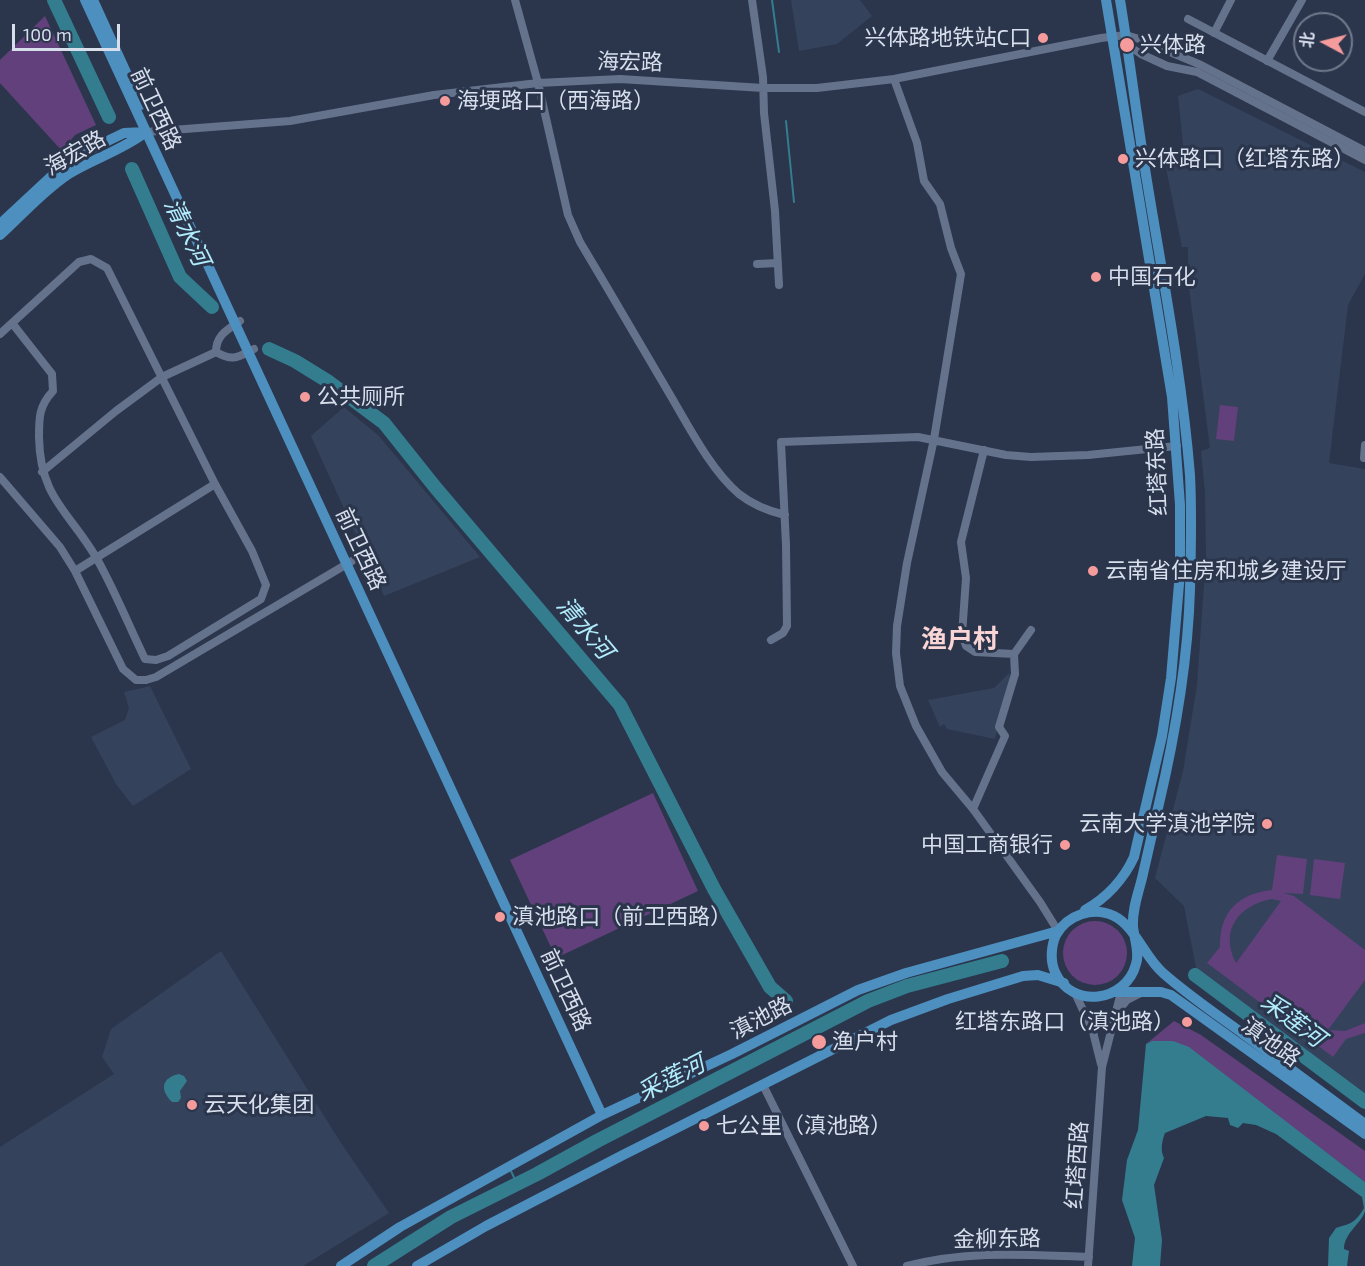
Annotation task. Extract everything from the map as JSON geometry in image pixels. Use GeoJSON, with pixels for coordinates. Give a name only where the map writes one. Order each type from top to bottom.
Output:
{"type":"FeatureCollection","features":[{"type":"Feature","properties":{"kind":"main road","name":"前卫西路"},"geometry":{"type":"LineString","coordinates":[[85,0],[149,131],[605,1114]]}},
{"type":"Feature","properties":{"kind":"main road","name":"前卫西路"},"geometry":{"type":"LineString","coordinates":[[93,0],[149,131]]}},
{"type":"Feature","properties":{"kind":"main road","name":"红塔东路"},"geometry":{"type":"LineString","coordinates":[[1074,916],[1106,896],[1129,868],[1134,857],[1162,736],[1176,630],[1180,572],[1180,505],[1172,397],[1106,0]]}},
{"type":"Feature","properties":{"kind":"main road","name":"红塔东路"},"geometry":{"type":"LineString","coordinates":[[1120,0],[1146,179],[1175,353],[1190,476],[1191,521],[1190,591],[1184,672],[1169,760],[1134,906],[1134,936]]}},
{"type":"Feature","properties":{"kind":"main road","name":"海宏路"},"geometry":{"type":"LineString","coordinates":[[0,224],[70,159],[124,132],[149,131]]}},
{"type":"Feature","properties":{"kind":"main road","name":"海宏路"},"geometry":{"type":"LineString","coordinates":[[0,235],[48,190],[68,175],[130,144],[149,131]]}},
{"type":"Feature","properties":{"kind":"main road"},"geometry":{"type":"LineString","coordinates":[[1093,911],[1111,914],[1124,922],[1134,936],[1138,952],[1136,965],[1128,982],[1119,990],[1097,996],[1076,995],[1056,973],[1051,953],[1053,941],[1058,931],[1074,916],[1093,911]]}},
{"type":"Feature","properties":{"kind":"main road","name":"滇池路"},"geometry":{"type":"LineString","coordinates":[[341,1266],[400,1227],[605,1114],[732,1054],[858,990],[906,973],[1058,931]]}},
{"type":"Feature","properties":{"kind":"main road","name":"滇池路"},"geometry":{"type":"LineString","coordinates":[[1134,936],[1159,970],[1365,1124]]}},
{"type":"Feature","properties":{"kind":"main road"},"geometry":{"type":"LineString","coordinates":[[421,1265],[570,1182],[891,1020],[948,999],[1023,976],[1038,975],[1064,983]]}},
{"type":"Feature","properties":{"kind":"main road","name":"滇池路"},"geometry":{"type":"LineString","coordinates":[[1119,990],[1161,992],[1179,1000],[1365,1134]]}},
{"type":"Feature","properties":{"kind":"street"},"geometry":{"type":"LineString","coordinates":[[515,0],[538,83],[568,215],[580,242],[712,462],[729,484],[746,500],[769,511],[785,515]]}},
{"type":"Feature","properties":{"kind":"street"},"geometry":{"type":"LineString","coordinates":[[752,0],[763,88],[779,285]]}},
{"type":"Feature","properties":{"kind":"street"},"geometry":{"type":"LineString","coordinates":[[1214,33],[1231,0]]}},
{"type":"Feature","properties":{"kind":"street"},"geometry":{"type":"LineString","coordinates":[[1267,61],[1302,0]]}},
{"type":"Feature","properties":{"kind":"street"},"geometry":{"type":"LineString","coordinates":[[1188,19],[1365,112]]}},
{"type":"Feature","properties":{"kind":"street","name":"海宏路"},"geometry":{"type":"LineString","coordinates":[[149,131],[290,121],[434,95],[538,83],[620,79],[763,88],[817,88],[894,79],[1113,37]]}},
{"type":"Feature","properties":{"kind":"street"},"geometry":{"type":"LineString","coordinates":[[1113,37],[1127,40],[1139,39],[1201,65],[1365,151]]}},
{"type":"Feature","properties":{"kind":"street"},"geometry":{"type":"LineString","coordinates":[[1127,40],[1142,54],[1167,66],[1197,72],[1365,160]]}},
{"type":"Feature","properties":{"kind":"street"},"geometry":{"type":"LineString","coordinates":[[894,79],[917,144],[924,181],[940,204],[951,248],[961,274],[934,439],[897,626],[896,653],[900,686],[916,726],[942,772],[974,809],[1058,931]]}},
{"type":"Feature","properties":{"kind":"street"},"geometry":{"type":"LineString","coordinates":[[0,334],[12,322],[80,262],[91,259],[107,268],[215,484],[256,560],[266,585],[261,599],[168,656],[156,660],[145,659],[97,559],[53,497],[42,472],[39,418],[44,401],[53,391],[52,374],[12,322]]}},
{"type":"Feature","properties":{"kind":"street"},"geometry":{"type":"LineString","coordinates":[[758,264],[778,263]]}},
{"type":"Feature","properties":{"kind":"street"},"geometry":{"type":"LineString","coordinates":[[216,352],[219,336],[237,323]]}},
{"type":"Feature","properties":{"kind":"street"},"geometry":{"type":"LineString","coordinates":[[216,352],[225,358],[236,358],[251,351]]}},
{"type":"Feature","properties":{"kind":"street"},"geometry":{"type":"LineString","coordinates":[[42,472],[116,411],[162,377],[216,352]]}},
{"type":"Feature","properties":{"kind":"street"},"geometry":{"type":"LineString","coordinates":[[771,640],[783,633],[787,626],[781,442],[918,437],[1031,457],[1088,455],[1177,446]]}},
{"type":"Feature","properties":{"kind":"street"},"geometry":{"type":"LineString","coordinates":[[1364,458],[1365,445]]}},
{"type":"Feature","properties":{"kind":"street"},"geometry":{"type":"LineString","coordinates":[[984,450],[961,542],[966,578],[962,635],[966,646],[971,651],[1014,654]]}},
{"type":"Feature","properties":{"kind":"street"},"geometry":{"type":"LineString","coordinates":[[0,477],[60,547],[75,571],[123,669],[136,680],[156,677],[349,562]]}},
{"type":"Feature","properties":{"kind":"street"},"geometry":{"type":"LineString","coordinates":[[75,571],[215,484]]}},
{"type":"Feature","properties":{"kind":"street"},"geometry":{"type":"LineString","coordinates":[[974,809],[1005,736],[999,727],[1015,674],[1014,654],[1031,630]]}},
{"type":"Feature","properties":{"kind":"street"},"geometry":{"type":"LineString","coordinates":[[1102,1067],[1116,1013],[1119,990]]}},
{"type":"Feature","properties":{"kind":"street"},"geometry":{"type":"LineString","coordinates":[[1116,1013],[1128,999],[1143,992]]}},
{"type":"Feature","properties":{"kind":"street"},"geometry":{"type":"LineString","coordinates":[[1076,995],[1093,1032],[1102,1067]]}},
{"type":"Feature","properties":{"kind":"street","name":"红塔西路"},"geometry":{"type":"LineString","coordinates":[[1089,1262],[1102,1067]]}},
{"type":"Feature","properties":{"kind":"street"},"geometry":{"type":"LineString","coordinates":[[763,1085],[853,1266]]}},
{"type":"Feature","properties":{"kind":"street","name":"金柳东路"},"geometry":{"type":"LineString","coordinates":[[908,1266],[957,1255],[1009,1254],[1089,1262]]}},
{"type":"Feature","properties":{"kind":"shaded area"},"geometry":{"type":"Polygon","coordinates":[[[791,0],[860,0],[872,16],[837,44],[799,51],[791,0]]]}},
{"type":"Feature","properties":{"kind":"shaded area"},"geometry":{"type":"Polygon","coordinates":[[[45,16],[96,125],[75,135],[62,151],[0,83],[0,60],[45,16]]]}},
{"type":"Feature","properties":{"kind":"shaded area","name":"云南大学滇池学院"},"geometry":{"type":"Polygon","coordinates":[[[1198,89],[1365,172],[1365,274],[1348,305],[1329,463],[1365,469],[1365,1093],[1196,968],[1184,906],[1155,878],[1183,771],[1197,685],[1206,556],[1205,492],[1201,451],[1210,448],[1188,280],[1188,247],[1182,247],[1164,158],[1184,155],[1178,96],[1198,89]]]}},
{"type":"Feature","properties":{"kind":"shaded area"},"geometry":{"type":"Polygon","coordinates":[[[1220,405],[1238,407],[1234,441],[1216,439],[1220,405]]]}},
{"type":"Feature","properties":{"kind":"shaded area"},"geometry":{"type":"Polygon","coordinates":[[[344,407],[379,436],[480,557],[384,596],[311,436],[344,407]]]}},
{"type":"Feature","properties":{"kind":"shaded area"},"geometry":{"type":"Polygon","coordinates":[[[1009,673],[1010,682],[995,739],[947,729],[944,724],[940,727],[928,700],[994,688],[1009,673]]]}},
{"type":"Feature","properties":{"kind":"shaded area"},"geometry":{"type":"Polygon","coordinates":[[[150,686],[191,769],[133,806],[116,784],[91,737],[125,720],[129,708],[124,692],[150,686]]]}},
{"type":"Feature","properties":{"kind":"shaded area"},"geometry":{"type":"Polygon","coordinates":[[[653,793],[698,891],[556,958],[510,860],[653,793]]]}},
{"type":"Feature","properties":{"kind":"shaded area"},"geometry":{"type":"Polygon","coordinates":[[[1277,855],[1307,859],[1303,894],[1283,893],[1294,896],[1365,950],[1365,980],[1328,1030],[1345,1031],[1365,1023],[1365,1033],[1346,1039],[1333,1057],[1207,963],[1220,947],[1223,924],[1233,906],[1250,895],[1272,890],[1277,855]],[[1272,899],[1260,902],[1242,913],[1235,921],[1230,940],[1231,951],[1236,963],[1281,901],[1272,899]]]}},
{"type":"Feature","properties":{"kind":"shaded area"},"geometry":{"type":"Polygon","coordinates":[[[1314,859],[1345,863],[1340,899],[1310,895],[1314,859]]]}},
{"type":"Feature","properties":{"kind":"shaded area"},"geometry":{"type":"Polygon","coordinates":[[[1095,921],[1113,927],[1121,935],[1127,953],[1121,971],[1113,979],[1095,985],[1077,979],[1069,971],[1063,953],[1069,935],[1077,927],[1095,921]]]}},
{"type":"Feature","properties":{"kind":"shaded area","name":"云天化集团"},"geometry":{"type":"Polygon","coordinates":[[[221,951],[341,1143],[389,1213],[303,1266],[0,1266],[0,1147],[114,1074],[102,1057],[111,1029],[221,951]]]}},
{"type":"Feature","properties":{"kind":"shaded area"},"geometry":{"type":"Polygon","coordinates":[[[1174,1021],[1201,1035],[1365,1151],[1365,1182],[1280,1118],[1152,1041],[1146,1044],[1174,1021]]]}},
{"type":"Feature","properties":{"kind":"shaded area"},"geometry":{"type":"Polygon","coordinates":[[[1152,1041],[1173,1041],[1189,1047],[1365,1182],[1365,1211],[1345,1243],[1344,1249],[1349,1251],[1347,1266],[1328,1266],[1329,1238],[1336,1228],[1358,1217],[1364,1208],[1362,1197],[1276,1134],[1256,1125],[1243,1123],[1238,1128],[1230,1125],[1228,1118],[1206,1116],[1165,1133],[1162,1146],[1164,1158],[1154,1185],[1162,1240],[1160,1266],[1132,1266],[1135,1238],[1122,1200],[1127,1160],[1138,1130],[1146,1044],[1152,1041]]]}},
{"type":"Feature","properties":{"kind":"shaded area"},"geometry":{"type":"Polygon","coordinates":[[[179,1074],[187,1081],[180,1091],[181,1098],[178,1102],[172,1102],[168,1098],[164,1085],[169,1078],[179,1074]]]}},
{"type":"Feature","properties":{"kind":"waterway","name":"清水河"},"geometry":{"type":"LineString","coordinates":[[54,0],[109,117]]}},
{"type":"Feature","properties":{"kind":"waterway"},"geometry":{"type":"LineString","coordinates":[[772,0],[779,52]]}},
{"type":"Feature","properties":{"kind":"waterway"},"geometry":{"type":"LineString","coordinates":[[786,121],[794,202]]}},
{"type":"Feature","properties":{"kind":"waterway","name":"清水河"},"geometry":{"type":"LineString","coordinates":[[132,169],[180,277],[212,307]]}},
{"type":"Feature","properties":{"kind":"waterway","name":"清水河"},"geometry":{"type":"LineString","coordinates":[[269,349],[295,361],[329,382],[384,423],[435,487],[620,705],[714,889],[770,987],[786,1001]]}},
{"type":"Feature","properties":{"kind":"waterway","name":"采莲河"},"geometry":{"type":"LineString","coordinates":[[374,1266],[451,1217],[868,1001],[907,986],[1002,961]]}},
{"type":"Feature","properties":{"kind":"waterway","name":"采莲河"},"geometry":{"type":"LineString","coordinates":[[1195,975],[1365,1102]]}},
{"type":"Feature","properties":{"kind":"waterway"},"geometry":{"type":"LineString","coordinates":[[511,1171],[517,1184]]}},
{"type":"Feature","properties":{"kind":"place","name":"兴体路地铁站C口"},"geometry":{"type":"Point","coordinates":[1043,38]}},
{"type":"Feature","properties":{"kind":"place","name":"兴体路"},"geometry":{"type":"Point","coordinates":[1127,45]}},
{"type":"Feature","properties":{"kind":"place","name":"海埂路口（西海路）"},"geometry":{"type":"Point","coordinates":[445,101]}},
{"type":"Feature","properties":{"kind":"place","name":"兴体路口（红塔东路）"},"geometry":{"type":"Point","coordinates":[1123,159]}},
{"type":"Feature","properties":{"kind":"place","name":"中国石化"},"geometry":{"type":"Point","coordinates":[1096,277]}},
{"type":"Feature","properties":{"kind":"place","name":"公共厕所"},"geometry":{"type":"Point","coordinates":[305,397]}},
{"type":"Feature","properties":{"kind":"place","name":"云南省住房和城乡建设厅"},"geometry":{"type":"Point","coordinates":[1093,571]}},
{"type":"Feature","properties":{"kind":"place","name":"云南大学滇池学院"},"geometry":{"type":"Point","coordinates":[1267,824]}},
{"type":"Feature","properties":{"kind":"place","name":"中国工商银行"},"geometry":{"type":"Point","coordinates":[1065,845]}},
{"type":"Feature","properties":{"kind":"place","name":"滇池路口（前卫西路）"},"geometry":{"type":"Point","coordinates":[500,917]}},
{"type":"Feature","properties":{"kind":"place","name":"红塔东路口（滇池路）"},"geometry":{"type":"Point","coordinates":[1187,1022]}},
{"type":"Feature","properties":{"kind":"place","name":"渔户村"},"geometry":{"type":"Point","coordinates":[819,1042]}},
{"type":"Feature","properties":{"kind":"place","name":"云天化集团"},"geometry":{"type":"Point","coordinates":[192,1105]}},
{"type":"Feature","properties":{"kind":"place","name":"七公里（滇池路）"},"geometry":{"type":"Point","coordinates":[704,1126]}},
{"type":"Feature","properties":{"kind":"district","name":"渔户村"},"geometry":{"type":"Point","coordinates":[960,639]}}]}
